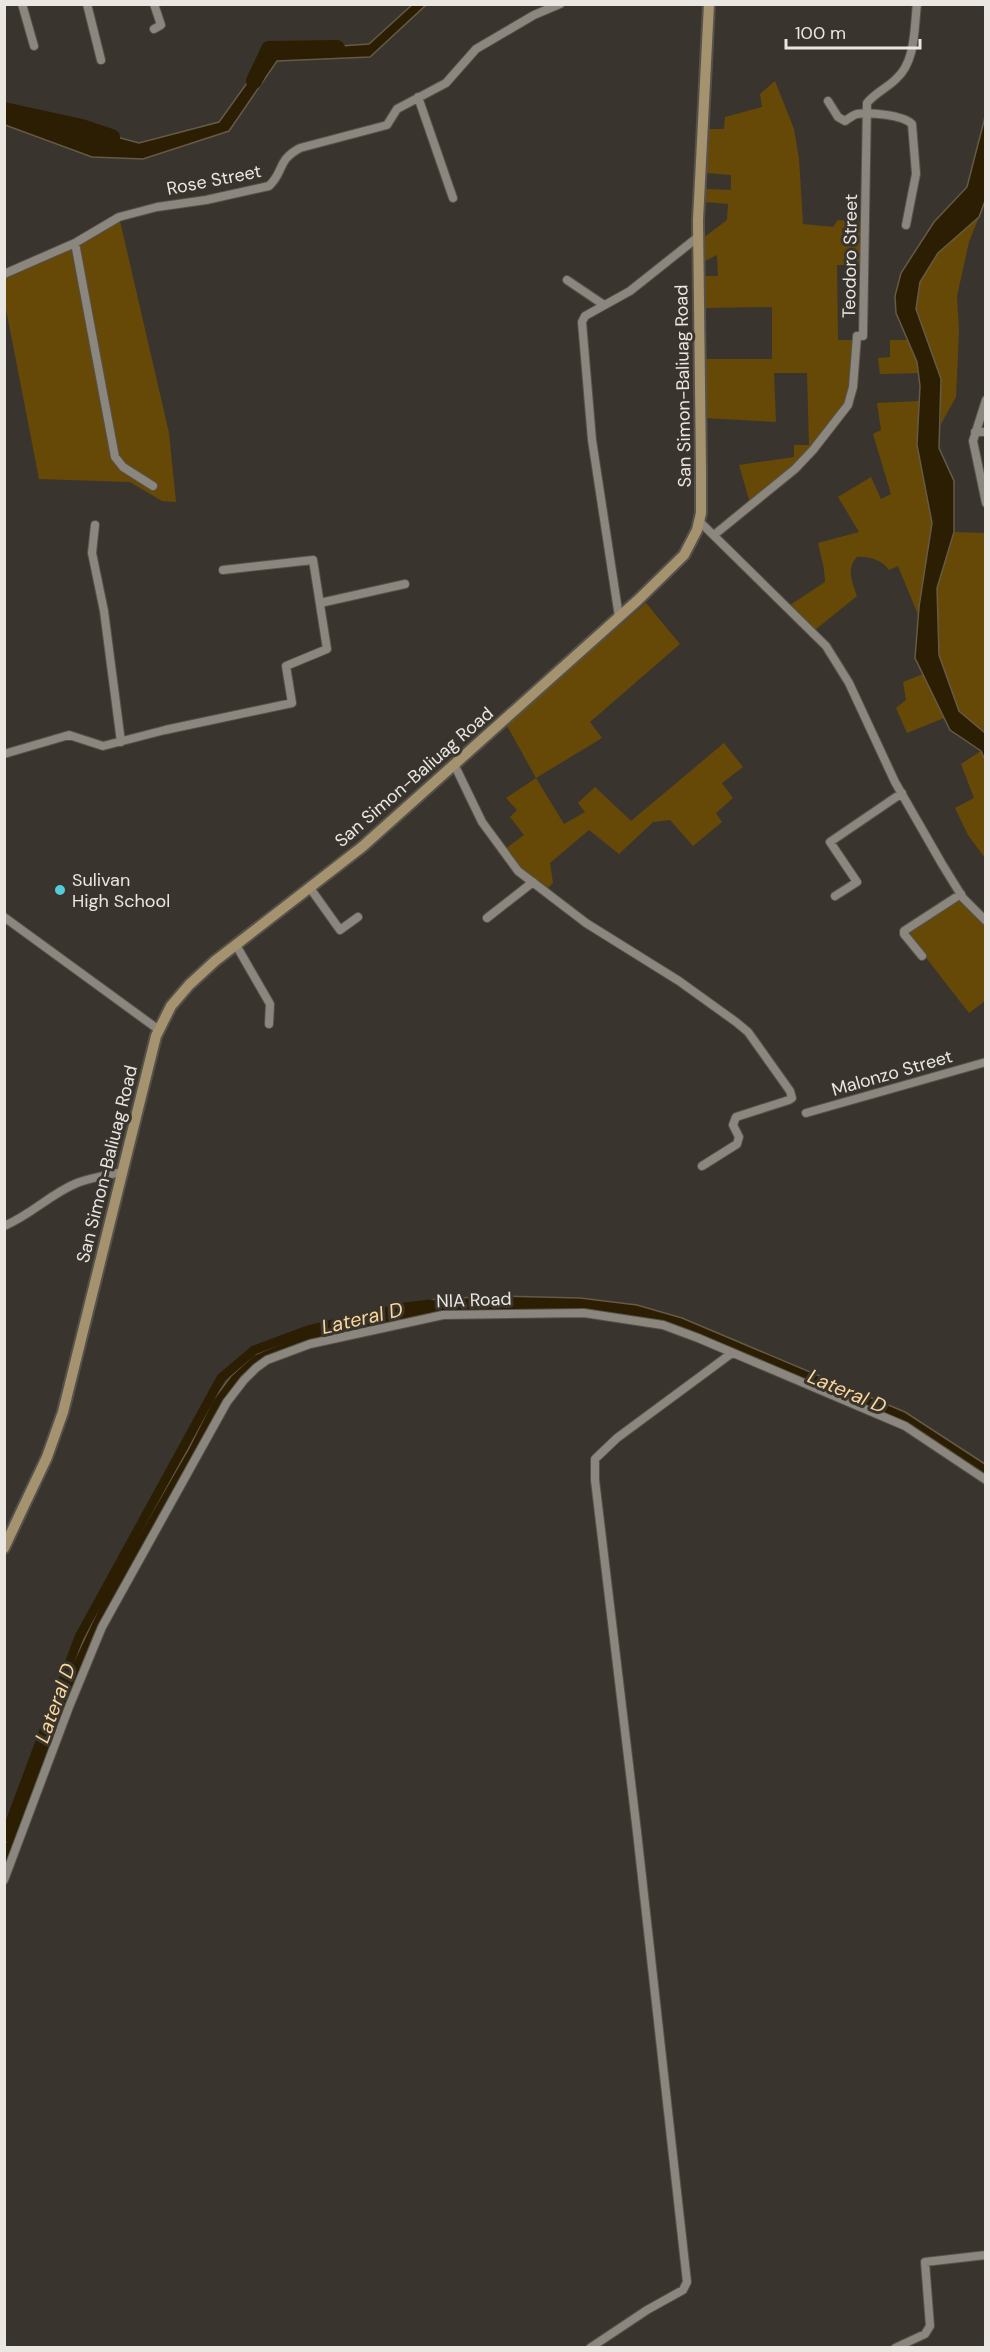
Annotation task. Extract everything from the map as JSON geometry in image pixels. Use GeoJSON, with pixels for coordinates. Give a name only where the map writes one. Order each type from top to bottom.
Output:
{"type":"FeatureCollection","features":[{"type":"Feature","properties":{"kind":"main road","name":"San Simon-Baliuag Road"},"geometry":{"type":"LineString","coordinates":[[4,1548],[47,1457],[63,1412],[159,1030],[171,1006],[189,985],[236,945],[362,847],[619,617],[684,555],[698,530],[701,470],[698,237],[709,4]]}},
{"type":"Feature","properties":{"kind":"street"},"geometry":{"type":"LineString","coordinates":[[22,4],[34,46]]}},
{"type":"Feature","properties":{"kind":"street"},"geometry":{"type":"LineString","coordinates":[[87,4],[101,60]]}},
{"type":"Feature","properties":{"kind":"street"},"geometry":{"type":"LineString","coordinates":[[154,4],[161,26],[154,29]]}},
{"type":"Feature","properties":{"kind":"street","name":"Rose Street"},"geometry":{"type":"LineString","coordinates":[[4,274],[75,243],[119,217],[166,205],[206,200],[269,186],[276,179],[281,163],[291,153],[300,148],[387,125],[397,109],[446,83],[482,45],[534,15],[560,4]]}},
{"type":"Feature","properties":{"kind":"street"},"geometry":{"type":"LineString","coordinates":[[867,114],[869,100],[896,80],[907,66],[911,54],[917,4]]}},
{"type":"Feature","properties":{"kind":"street"},"geometry":{"type":"LineString","coordinates":[[418,97],[453,198]]}},
{"type":"Feature","properties":{"kind":"street"},"geometry":{"type":"LineString","coordinates":[[828,101],[838,117],[845,121],[855,114],[867,114],[899,116],[908,119],[912,124],[916,174],[906,225]]}},
{"type":"Feature","properties":{"kind":"street","name":"Teodoro Street"},"geometry":{"type":"LineString","coordinates":[[714,535],[795,469],[813,450],[848,405],[852,396],[857,336],[863,336],[867,114]]}},
{"type":"Feature","properties":{"kind":"street"},"geometry":{"type":"LineString","coordinates":[[619,617],[592,440],[582,330],[585,316],[630,291],[698,237]]}},
{"type":"Feature","properties":{"kind":"street"},"geometry":{"type":"LineString","coordinates":[[75,243],[115,457],[123,467],[153,486]]}},
{"type":"Feature","properties":{"kind":"street"},"geometry":{"type":"LineString","coordinates":[[567,280],[604,305]]}},
{"type":"Feature","properties":{"kind":"street"},"geometry":{"type":"LineString","coordinates":[[986,400],[974,441],[983,474],[986,504]]}},
{"type":"Feature","properties":{"kind":"street"},"geometry":{"type":"LineString","coordinates":[[975,432],[986,432]]}},
{"type":"Feature","properties":{"kind":"street"},"geometry":{"type":"LineString","coordinates":[[699,521],[826,646],[849,683],[902,793],[961,894],[986,921]]}},
{"type":"Feature","properties":{"kind":"street"},"geometry":{"type":"LineString","coordinates":[[95,525],[92,553],[104,611],[121,742]]}},
{"type":"Feature","properties":{"kind":"street"},"geometry":{"type":"LineString","coordinates":[[4,754],[69,735],[103,746],[292,703],[286,666],[327,649],[313,560],[223,570]]}},
{"type":"Feature","properties":{"kind":"street"},"geometry":{"type":"LineString","coordinates":[[320,603],[405,584]]}},
{"type":"Feature","properties":{"kind":"street"},"geometry":{"type":"LineString","coordinates":[[454,765],[486,829],[518,871],[586,923],[679,981],[736,1022],[748,1032],[790,1091],[792,1098],[789,1100],[736,1117],[733,1125],[738,1137],[737,1144],[702,1166]]}},
{"type":"Feature","properties":{"kind":"street"},"geometry":{"type":"LineString","coordinates":[[835,896],[857,882],[830,842],[902,793]]}},
{"type":"Feature","properties":{"kind":"street"},"geometry":{"type":"LineString","coordinates":[[487,918],[533,882]]}},
{"type":"Feature","properties":{"kind":"street"},"geometry":{"type":"LineString","coordinates":[[310,888],[340,930],[358,917]]}},
{"type":"Feature","properties":{"kind":"street"},"geometry":{"type":"LineString","coordinates":[[922,956],[904,931],[961,894]]}},
{"type":"Feature","properties":{"kind":"street"},"geometry":{"type":"LineString","coordinates":[[4,917],[159,1030]]}},
{"type":"Feature","properties":{"kind":"street"},"geometry":{"type":"LineString","coordinates":[[236,945],[270,1004],[269,1024]]}},
{"type":"Feature","properties":{"kind":"street","name":"Malonzo Street"},"geometry":{"type":"LineString","coordinates":[[806,1113],[986,1062]]}},
{"type":"Feature","properties":{"kind":"street"},"geometry":{"type":"LineString","coordinates":[[4,1226],[21,1219],[76,1183],[122,1172]]}},
{"type":"Feature","properties":{"kind":"street","name":"NIA Road"},"geometry":{"type":"LineString","coordinates":[[4,1880],[69,1707],[106,1618],[227,1402],[244,1380],[267,1360],[310,1344],[443,1315],[584,1313],[626,1318],[663,1325],[904,1426],[986,1480]]}},
{"type":"Feature","properties":{"kind":"street"},"geometry":{"type":"LineString","coordinates":[[590,2348],[647,2310],[683,2290],[687,2282],[632,1786],[595,1480],[595,1459],[617,1438],[732,1353]]}},
{"type":"Feature","properties":{"kind":"street"},"geometry":{"type":"LineString","coordinates":[[895,2348],[925,2334],[930,2326],[925,2262],[986,2255]]}},
{"type":"Feature","properties":{"kind":"shaded area"},"geometry":{"type":"Polygon","coordinates":[[[775,81],[794,129],[799,159],[803,224],[833,227],[838,220],[863,222],[863,265],[837,265],[838,340],[853,340],[850,388],[846,403],[806,455],[750,503],[739,465],[794,457],[794,445],[809,445],[807,373],[774,373],[776,422],[705,418],[705,359],[772,359],[772,307],[704,308],[703,276],[718,276],[717,255],[703,262],[703,238],[727,220],[728,204],[705,202],[705,189],[731,190],[731,175],[706,173],[709,129],[724,129],[725,117],[762,107],[760,94],[775,81]]]}},
{"type":"Feature","properties":{"kind":"shaded area"},"geometry":{"type":"Polygon","coordinates":[[[979,217],[969,242],[957,296],[959,331],[956,397],[941,424],[941,379],[916,309],[920,282],[938,253],[979,217]]]}},
{"type":"Feature","properties":{"kind":"shaded area"},"geometry":{"type":"Polygon","coordinates":[[[120,221],[169,433],[176,502],[162,501],[130,482],[39,479],[5,304],[4,279],[71,248],[111,457],[120,469],[153,489],[156,483],[125,464],[118,455],[79,244],[120,221]]]}},
{"type":"Feature","properties":{"kind":"shaded area"},"geometry":{"type":"Polygon","coordinates":[[[890,340],[908,340],[917,362],[918,373],[880,374],[878,358],[890,357],[890,340]]]}},
{"type":"Feature","properties":{"kind":"shaded area"},"geometry":{"type":"Polygon","coordinates":[[[919,401],[917,445],[932,523],[919,617],[898,566],[889,570],[875,559],[857,557],[851,570],[857,596],[815,630],[790,605],[825,582],[818,543],[859,532],[838,497],[871,477],[881,499],[891,494],[873,434],[881,430],[877,403],[919,401]]]}},
{"type":"Feature","properties":{"kind":"shaded area"},"geometry":{"type":"Polygon","coordinates":[[[954,532],[985,533],[985,733],[959,711],[939,655],[937,588],[954,532]]]}},
{"type":"Feature","properties":{"kind":"shaded area"},"geometry":{"type":"Polygon","coordinates":[[[646,603],[680,644],[590,722],[602,738],[536,778],[506,724],[646,603]]]}},
{"type":"Feature","properties":{"kind":"shaded area"},"geometry":{"type":"Polygon","coordinates":[[[923,674],[944,718],[907,733],[896,708],[906,700],[903,682],[923,674]]]}},
{"type":"Feature","properties":{"kind":"shaded area"},"geometry":{"type":"Polygon","coordinates":[[[724,743],[743,767],[722,783],[733,798],[716,813],[722,822],[693,846],[670,820],[653,822],[619,854],[589,830],[550,863],[553,883],[547,889],[519,868],[504,850],[524,835],[510,817],[517,810],[506,798],[536,778],[564,824],[585,812],[578,803],[595,787],[631,821],[724,743]]]}},
{"type":"Feature","properties":{"kind":"shaded area"},"geometry":{"type":"Polygon","coordinates":[[[981,751],[986,760],[985,858],[968,835],[955,808],[974,798],[961,764],[981,751]]]}},
{"type":"Feature","properties":{"kind":"shaded area"},"geometry":{"type":"Polygon","coordinates":[[[960,900],[985,925],[985,1001],[969,1013],[906,932],[960,900]]]}},
{"type":"Feature","properties":{"kind":"water"},"geometry":{"type":"Polygon","coordinates":[[[413,4],[426,5],[370,57],[277,61],[229,131],[143,159],[92,157],[5,125],[5,107],[139,143],[219,122],[270,51],[369,44],[413,4]]]}},
{"type":"Feature","properties":{"kind":"water"},"geometry":{"type":"Polygon","coordinates":[[[985,117],[985,201],[979,217],[938,253],[920,282],[916,309],[941,379],[939,448],[954,481],[954,532],[937,588],[939,655],[959,711],[985,733],[985,760],[981,751],[950,730],[915,658],[919,607],[932,523],[917,445],[920,386],[917,362],[896,313],[895,296],[901,273],[934,222],[967,187],[985,117]]]}},
{"type":"Feature","properties":{"kind":"water","name":"Lateral D"},"geometry":{"type":"Polygon","coordinates":[[[502,1296],[580,1298],[637,1305],[682,1318],[905,1412],[985,1464],[985,1476],[906,1423],[662,1321],[583,1311],[428,1315],[310,1341],[255,1365],[241,1377],[219,1409],[94,1635],[5,1872],[5,1844],[66,1678],[110,1585],[189,1448],[213,1400],[231,1376],[254,1355],[306,1333],[412,1307],[435,1299],[502,1296]]]}},
{"type":"Feature","properties":{"kind":"waterway"},"geometry":{"type":"LineString","coordinates":[[254,81],[269,49],[337,48]]}},
{"type":"Feature","properties":{"kind":"waterway"},"geometry":{"type":"LineString","coordinates":[[4,110],[82,127],[112,137]]}},
{"type":"Feature","properties":{"kind":"waterway","name":"Lateral D"},"geometry":{"type":"LineString","coordinates":[[4,1838],[79,1637],[221,1378],[254,1350],[308,1330],[405,1307],[431,1304]]}},
{"type":"Feature","properties":{"kind":"place","name":"Sulivan High School"},"geometry":{"type":"Point","coordinates":[60,890]}}]}
